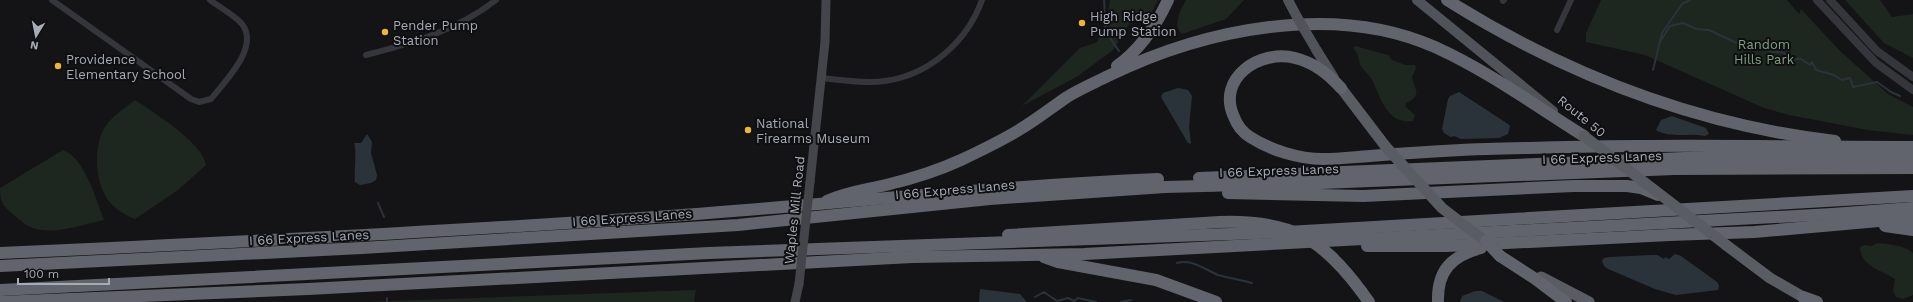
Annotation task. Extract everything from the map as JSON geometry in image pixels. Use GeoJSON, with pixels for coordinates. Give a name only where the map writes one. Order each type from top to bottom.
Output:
{"type":"FeatureCollection","features":[{"type":"Feature","properties":{"kind":"highway"},"geometry":{"type":"LineString","coordinates":[[818,204],[844,193],[920,176],[959,161],[1018,130],[1069,96],[1110,72],[1131,56],[1152,30],[1168,0]]}},
{"type":"Feature","properties":{"kind":"highway"},"geometry":{"type":"LineString","coordinates":[[1447,0],[1509,37],[1558,61],[1668,105],[1725,121],[1774,132],[1828,140],[1894,147]]}},
{"type":"Feature","properties":{"kind":"highway"},"geometry":{"type":"LineString","coordinates":[[1069,96],[1137,63],[1233,32],[1289,25],[1333,24],[1384,31],[1415,39],[1434,47],[1486,74],[1584,136]]}},
{"type":"Feature","properties":{"kind":"highway"},"geometry":{"type":"LineString","coordinates":[[1589,302],[1569,298],[1534,278],[1442,208],[1386,147],[1341,88],[1322,69],[1313,64],[1292,57],[1274,56],[1256,62],[1238,75],[1229,94],[1230,104],[1238,125],[1245,133],[1252,139],[1294,155],[1323,159],[1464,150],[1637,146],[1913,146]]}},
{"type":"Feature","properties":{"kind":"highway","name":"Route 50"},"geometry":{"type":"LineString","coordinates":[[1584,136],[1770,278],[1808,300]]}},
{"type":"Feature","properties":{"kind":"highway"},"geometry":{"type":"LineString","coordinates":[[0,252],[226,243],[578,222],[1085,183],[1440,166],[1709,157],[1913,157]]}},
{"type":"Feature","properties":{"kind":"highway","name":"I 66 Express Lanes"},"geometry":{"type":"LineString","coordinates":[[0,266],[362,248],[738,225],[990,199],[1165,187],[1321,183],[1659,169],[1913,168]]}},
{"type":"Feature","properties":{"kind":"highway"},"geometry":{"type":"LineString","coordinates":[[1165,187],[1198,192],[1363,196],[1573,186],[1627,186],[1648,190],[1667,200]]}},
{"type":"Feature","properties":{"kind":"highway"},"geometry":{"type":"LineString","coordinates":[[0,290],[709,253],[886,248],[1287,232],[1913,196]]}},
{"type":"Feature","properties":{"kind":"highway"},"geometry":{"type":"LineString","coordinates":[[0,302],[308,288],[804,262],[1037,254],[1084,254],[1817,215],[1913,208]]}},
{"type":"Feature","properties":{"kind":"highway"},"geometry":{"type":"LineString","coordinates":[[1319,242],[1359,246],[1447,246],[1754,232],[1913,218]]}},
{"type":"Feature","properties":{"kind":"highway"},"geometry":{"type":"LineString","coordinates":[[886,248],[926,240],[1240,221],[1277,226],[1299,234],[1316,243],[1332,255],[1370,302]]}},
{"type":"Feature","properties":{"kind":"highway"},"geometry":{"type":"LineString","coordinates":[[1826,226],[1851,228],[1888,226],[1913,230]]}},
{"type":"Feature","properties":{"kind":"highway"},"geometry":{"type":"LineString","coordinates":[[1438,302],[1437,290],[1440,278],[1446,268],[1453,261],[1467,252],[1500,243]]}},
{"type":"Feature","properties":{"kind":"highway"},"geometry":{"type":"LineString","coordinates":[[1037,254],[1058,262],[1156,280],[1216,302]]}},
{"type":"Feature","properties":{"kind":"highway"},"geometry":{"type":"LineString","coordinates":[[1569,298],[1594,302]]}},
{"type":"Feature","properties":{"kind":"highway"},"geometry":{"type":"LineString","coordinates":[[1808,300],[1817,302]]}},
{"type":"Feature","properties":{"kind":"main road","name":"Waples Mill Road"},"geometry":{"type":"LineString","coordinates":[[795,302],[799,284],[825,42],[826,0]]}},
{"type":"Feature","properties":{"kind":"main road"},"geometry":{"type":"LineString","coordinates":[[1288,0],[1317,51],[1341,88]]}},
{"type":"Feature","properties":{"kind":"main road","name":"Route 50"},"geometry":{"type":"LineString","coordinates":[[1417,0],[1584,136]]}},
{"type":"Feature","properties":{"kind":"street"},"geometry":{"type":"LineString","coordinates":[[52,0],[191,99],[199,102],[211,99],[244,53],[248,43],[247,34],[242,24],[210,0]]}},
{"type":"Feature","properties":{"kind":"street"},"geometry":{"type":"LineString","coordinates":[[366,55],[445,31],[472,17],[496,0]]}},
{"type":"Feature","properties":{"kind":"street"},"geometry":{"type":"LineString","coordinates":[[820,78],[874,82],[894,79],[918,71],[938,60],[958,41],[970,24],[982,0]]}},
{"type":"Feature","properties":{"kind":"street"},"geometry":{"type":"LineString","coordinates":[[1558,30],[1571,0]]}},
{"type":"Feature","properties":{"kind":"street"},"geometry":{"type":"LineString","coordinates":[[1817,0],[1876,63],[1913,90]]}},
{"type":"Feature","properties":{"kind":"street"},"geometry":{"type":"LineString","coordinates":[[1830,0],[1877,51],[1913,77]]}},
{"type":"Feature","properties":{"kind":"green space"},"geometry":{"type":"Polygon","coordinates":[[[1110,0],[1158,0],[1149,17],[1136,13],[1113,50],[1078,76],[1022,106],[1080,48],[1097,42],[1106,22],[1110,0]]]}},
{"type":"Feature","properties":{"kind":"green space"},"geometry":{"type":"Polygon","coordinates":[[[1186,0],[1244,0],[1226,19],[1182,34],[1178,26],[1178,17],[1186,0]]]}},
{"type":"Feature","properties":{"kind":"green space","name":"Random Hills Park"},"geometry":{"type":"Polygon","coordinates":[[[1601,0],[1787,0],[1799,14],[1801,9],[1839,50],[1888,94],[1913,107],[1913,135],[1868,130],[1789,115],[1764,108],[1645,55],[1586,42],[1586,33],[1601,0]]]}},
{"type":"Feature","properties":{"kind":"green space"},"geometry":{"type":"Polygon","coordinates":[[[1845,0],[1880,0],[1892,17],[1913,14],[1913,58],[1884,43],[1845,0]]]}},
{"type":"Feature","properties":{"kind":"green space"},"geometry":{"type":"Polygon","coordinates":[[[1355,46],[1388,55],[1392,60],[1406,65],[1415,65],[1416,68],[1412,77],[1416,89],[1416,95],[1415,98],[1406,103],[1405,106],[1415,115],[1413,121],[1404,121],[1391,115],[1383,103],[1372,80],[1360,64],[1358,54],[1353,48],[1355,46]]]}},
{"type":"Feature","properties":{"kind":"green space"},"geometry":{"type":"Polygon","coordinates":[[[135,100],[165,120],[187,138],[203,156],[206,165],[178,190],[135,219],[118,210],[107,199],[99,179],[97,153],[104,129],[118,113],[135,100]]]}},
{"type":"Feature","properties":{"kind":"green space"},"geometry":{"type":"Polygon","coordinates":[[[63,150],[71,154],[84,170],[104,220],[56,230],[37,229],[28,226],[8,210],[3,204],[0,188],[63,150]]]}},
{"type":"Feature","properties":{"kind":"green space"},"geometry":{"type":"Polygon","coordinates":[[[1877,243],[1891,244],[1909,250],[1913,253],[1913,295],[1903,299],[1896,297],[1893,291],[1895,279],[1873,267],[1864,259],[1861,254],[1860,247],[1864,245],[1872,246],[1877,243]]]}},
{"type":"Feature","properties":{"kind":"green space"},"geometry":{"type":"Polygon","coordinates":[[[696,290],[695,302],[365,302],[696,290]]]}},
{"type":"Feature","properties":{"kind":"shaded area"},"geometry":{"type":"Polygon","coordinates":[[[1178,88],[1188,90],[1192,96],[1189,127],[1191,144],[1188,143],[1161,97],[1163,93],[1178,88]]]}},
{"type":"Feature","properties":{"kind":"shaded area"},"geometry":{"type":"Polygon","coordinates":[[[1459,92],[1508,124],[1510,126],[1508,134],[1499,138],[1461,139],[1454,136],[1451,137],[1444,133],[1442,129],[1448,99],[1450,96],[1459,92]]]}},
{"type":"Feature","properties":{"kind":"shaded area"},"geometry":{"type":"Polygon","coordinates":[[[1672,116],[1706,128],[1709,134],[1705,136],[1674,135],[1662,133],[1656,130],[1661,120],[1672,116]]]}},
{"type":"Feature","properties":{"kind":"shaded area"},"geometry":{"type":"Polygon","coordinates":[[[367,134],[372,142],[371,153],[377,175],[376,180],[371,183],[360,185],[355,182],[354,143],[361,143],[367,134]]]}},
{"type":"Feature","properties":{"kind":"shaded area"},"geometry":{"type":"Polygon","coordinates":[[[1675,254],[1681,256],[1717,282],[1719,286],[1718,290],[1676,295],[1655,289],[1608,269],[1604,266],[1602,261],[1604,258],[1610,257],[1657,255],[1664,259],[1665,257],[1669,259],[1675,254]]]}},
{"type":"Feature","properties":{"kind":"shaded area"},"geometry":{"type":"Polygon","coordinates":[[[980,289],[1020,294],[1027,302],[979,302],[980,289]]]}},
{"type":"Feature","properties":{"kind":"shaded area"},"geometry":{"type":"Polygon","coordinates":[[[1475,291],[1482,291],[1504,302],[1460,302],[1462,296],[1475,291]]]}},
{"type":"Feature","properties":{"kind":"waterway"},"geometry":{"type":"LineString","coordinates":[[1104,0],[1105,27],[1119,51]]}},
{"type":"Feature","properties":{"kind":"waterway"},"geometry":{"type":"LineString","coordinates":[[1653,70],[1662,33],[1682,4],[1690,0]]}},
{"type":"Feature","properties":{"kind":"waterway"},"geometry":{"type":"LineString","coordinates":[[1660,42],[1670,26],[1683,23],[1696,29],[1709,30],[1741,45],[1755,46],[1772,52],[1782,52],[1794,59],[1801,59],[1810,65],[1812,62],[1816,70],[1834,75],[1842,80],[1850,78],[1853,87],[1877,82],[1891,92],[1900,96]]}},
{"type":"Feature","properties":{"kind":"waterway"},"geometry":{"type":"LineString","coordinates":[[378,203],[384,217]]}},
{"type":"Feature","properties":{"kind":"waterway"},"geometry":{"type":"LineString","coordinates":[[1177,263],[1193,263],[1218,275],[1252,283]]}},
{"type":"Feature","properties":{"kind":"waterway"},"geometry":{"type":"LineString","coordinates":[[1035,297],[1044,292],[1057,301],[1068,298],[1074,301],[1078,298],[1096,302]]}},
{"type":"Feature","properties":{"kind":"waterway"},"geometry":{"type":"LineString","coordinates":[[1121,302],[1131,300]]}},
{"type":"Feature","properties":{"kind":"place","name":"High Ridge Pump Station"},"geometry":{"type":"Point","coordinates":[1082,23]}},
{"type":"Feature","properties":{"kind":"place","name":"Pender Pump Station"},"geometry":{"type":"Point","coordinates":[385,32]}},
{"type":"Feature","properties":{"kind":"place","name":"Providence Elementary School"},"geometry":{"type":"Point","coordinates":[58,66]}},
{"type":"Feature","properties":{"kind":"place","name":"National Firearms Museum"},"geometry":{"type":"Point","coordinates":[748,130]}}]}
